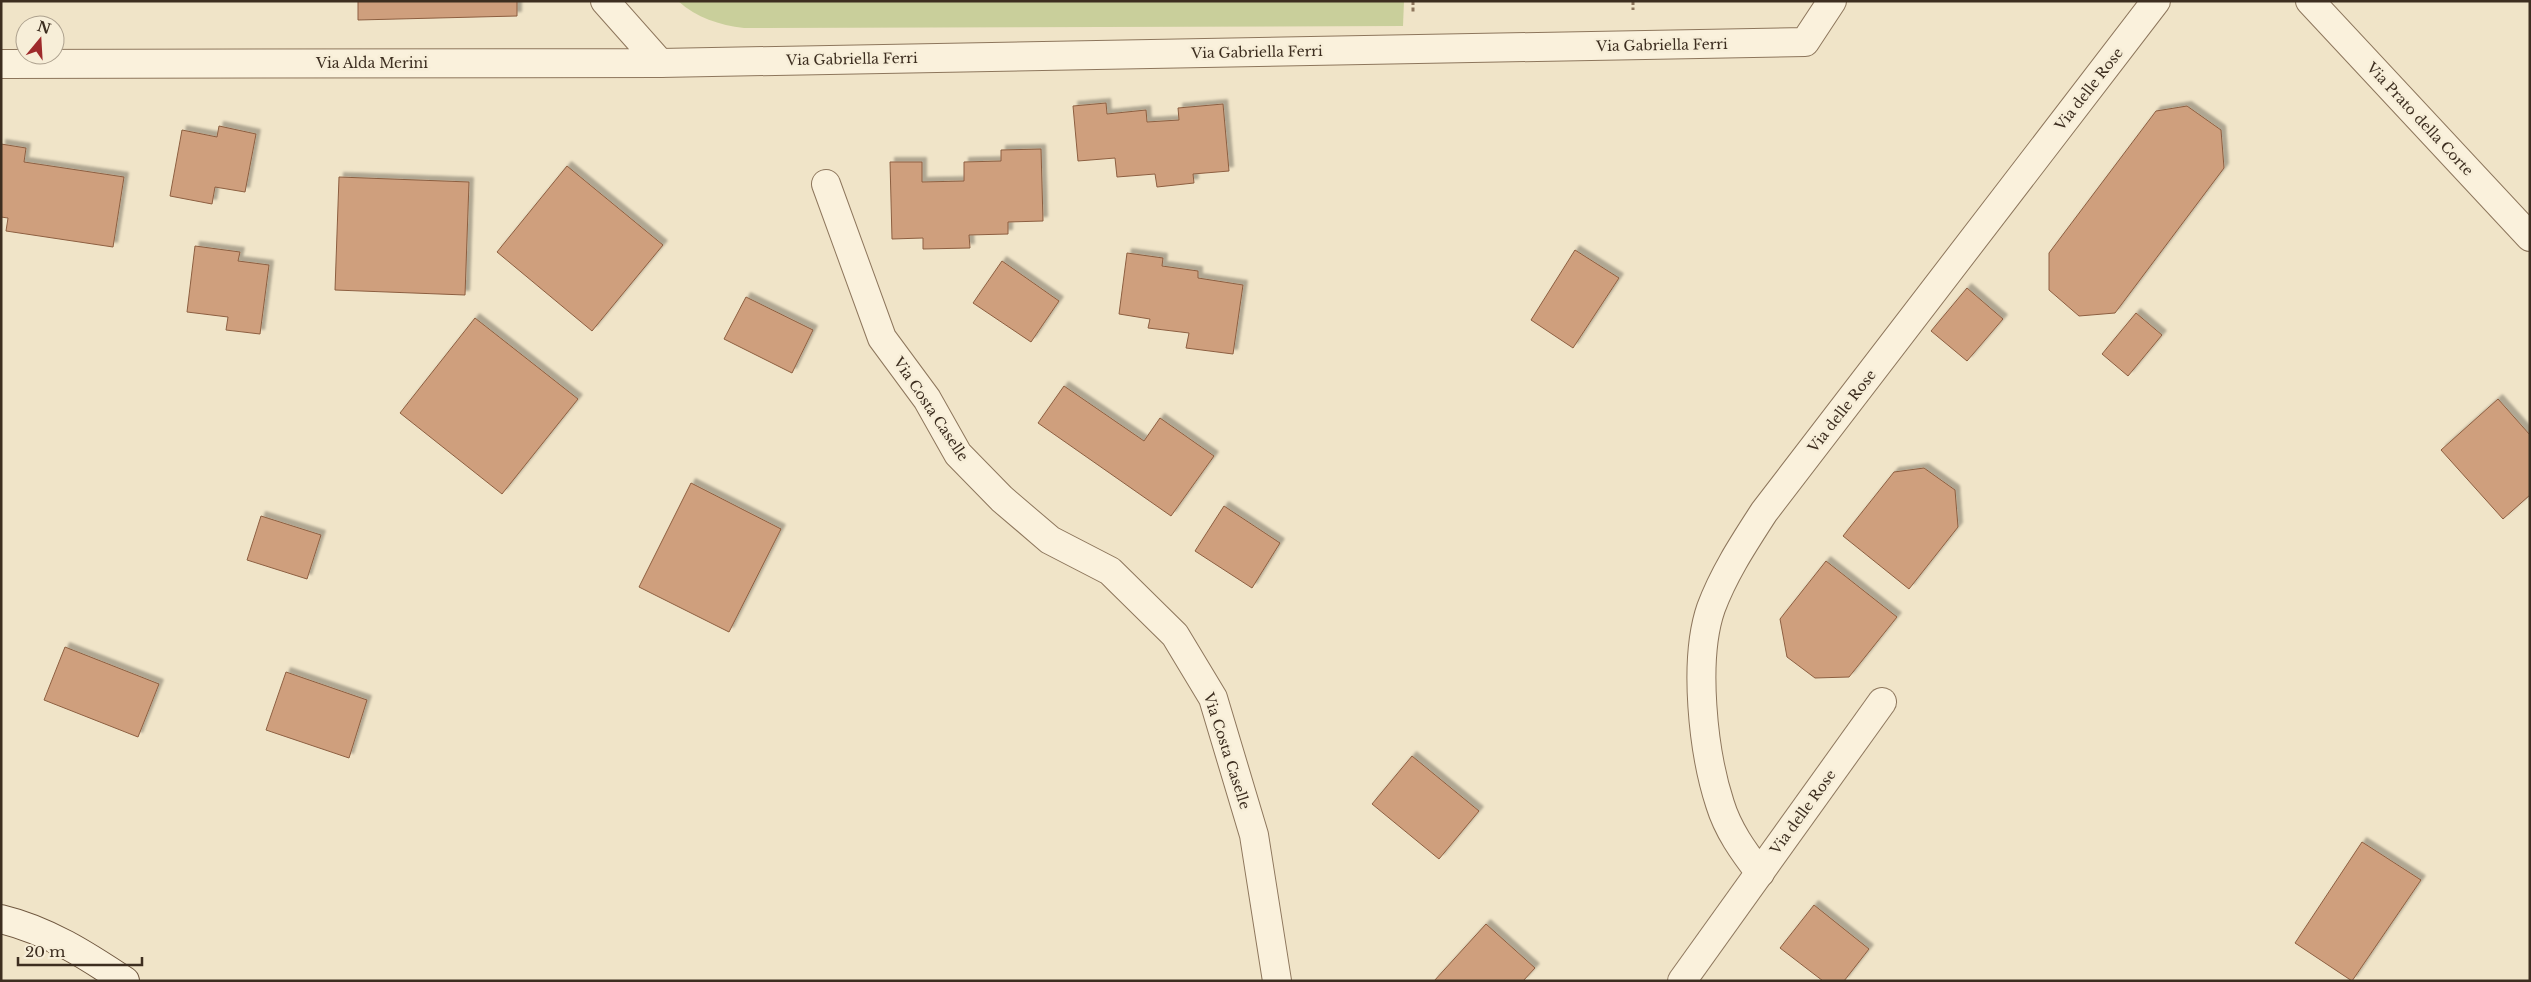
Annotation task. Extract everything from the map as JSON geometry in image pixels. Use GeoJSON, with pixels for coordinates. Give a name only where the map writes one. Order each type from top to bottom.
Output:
{"type":"FeatureCollection","features":[{"type":"Feature","properties":{"kind":"street"},"geometry":{"type":"LineString","coordinates":[[605,1],[660,63]]}},
{"type":"Feature","properties":{"kind":"street","name":"Via Gabriella Ferri"},"geometry":{"type":"LineString","coordinates":[[660,63],[1805,42],[1832,1]]}},
{"type":"Feature","properties":{"kind":"street","name":"Via delle Rose"},"geometry":{"type":"LineString","coordinates":[[1760,873],[1738,844],[1720,804],[1708,754],[1704,717],[1702,659],[1711,610],[1726,571],[1764,512],[2156,1]]}},
{"type":"Feature","properties":{"kind":"street","name":"Via Prato della Corte"},"geometry":{"type":"LineString","coordinates":[[2310,1],[2530,237]]}},
{"type":"Feature","properties":{"kind":"street","name":"Via Alda Merini"},"geometry":{"type":"LineString","coordinates":[[1,64],[660,63]]}},
{"type":"Feature","properties":{"kind":"street","name":"Via Costa Caselle"},"geometry":{"type":"LineString","coordinates":[[826,184],[882,338],[927,399],[958,454],[1002,499],[1050,540],[1110,571],[1175,635],[1212,698],[1254,836],[1276,981]]}},
{"type":"Feature","properties":{"kind":"street","name":"Via delle Rose"},"geometry":{"type":"LineString","coordinates":[[1682,981],[1882,702]]}},
{"type":"Feature","properties":{"kind":"street"},"geometry":{"type":"LineString","coordinates":[[1,919],[43,932],[62,941],[125,981]]}},
{"type":"Feature","properties":{"kind":"green space"},"geometry":{"type":"Polygon","coordinates":[[[678,1],[1404,1],[1403,26],[744,28],[709,20],[693,12],[678,1]]]}},
{"type":"Feature","properties":{"kind":"building"},"geometry":{"type":"Polygon","coordinates":[[[358,1],[517,1],[517,16],[358,20],[358,1]]]}},
{"type":"Feature","properties":{"kind":"building"},"geometry":{"type":"Polygon","coordinates":[[[1106,103],[1107,114],[1146,110],[1147,122],[1179,120],[1178,108],[1223,104],[1229,171],[1193,174],[1194,183],[1157,187],[1155,174],[1117,177],[1115,158],[1078,161],[1073,106],[1106,103]]]}},
{"type":"Feature","properties":{"kind":"building"},"geometry":{"type":"Polygon","coordinates":[[[2187,106],[2221,130],[2224,168],[2115,313],[2079,316],[2049,290],[2049,253],[2156,111],[2187,106]]]}},
{"type":"Feature","properties":{"kind":"building"},"geometry":{"type":"Polygon","coordinates":[[[219,126],[256,134],[245,192],[215,187],[212,204],[170,196],[182,130],[217,137],[219,126]]]}},
{"type":"Feature","properties":{"kind":"building"},"geometry":{"type":"Polygon","coordinates":[[[1,144],[26,148],[24,162],[124,177],[113,247],[6,231],[8,218],[1,217],[1,144]]]}},
{"type":"Feature","properties":{"kind":"building"},"geometry":{"type":"Polygon","coordinates":[[[1041,149],[1043,221],[1008,222],[1008,234],[969,235],[970,248],[923,249],[923,238],[892,239],[890,162],[922,162],[922,182],[964,181],[964,162],[1001,161],[1001,150],[1041,149]]]}},
{"type":"Feature","properties":{"kind":"building"},"geometry":{"type":"Polygon","coordinates":[[[567,166],[663,245],[592,331],[497,252],[567,166]]]}},
{"type":"Feature","properties":{"kind":"building"},"geometry":{"type":"Polygon","coordinates":[[[339,177],[469,182],[465,295],[335,290],[339,177]]]}},
{"type":"Feature","properties":{"kind":"building"},"geometry":{"type":"Polygon","coordinates":[[[195,246],[240,252],[238,261],[269,265],[260,334],[226,330],[228,317],[187,312],[195,246]]]}},
{"type":"Feature","properties":{"kind":"building"},"geometry":{"type":"Polygon","coordinates":[[[1575,250],[1619,278],[1573,348],[1531,320],[1575,250]]]}},
{"type":"Feature","properties":{"kind":"building"},"geometry":{"type":"Polygon","coordinates":[[[1127,253],[1163,258],[1162,266],[1198,271],[1198,278],[1243,285],[1233,354],[1186,348],[1189,333],[1148,328],[1150,319],[1119,314],[1127,253]]]}},
{"type":"Feature","properties":{"kind":"building"},"geometry":{"type":"Polygon","coordinates":[[[1002,261],[1059,301],[1031,342],[973,303],[1002,261]]]}},
{"type":"Feature","properties":{"kind":"building"},"geometry":{"type":"Polygon","coordinates":[[[1967,288],[2003,319],[1967,361],[1931,331],[1967,288]]]}},
{"type":"Feature","properties":{"kind":"building"},"geometry":{"type":"Polygon","coordinates":[[[746,297],[813,330],[792,373],[724,339],[746,297]]]}},
{"type":"Feature","properties":{"kind":"building"},"geometry":{"type":"Polygon","coordinates":[[[2136,313],[2162,335],[2128,376],[2102,354],[2136,313]]]}},
{"type":"Feature","properties":{"kind":"building"},"geometry":{"type":"Polygon","coordinates":[[[475,318],[578,399],[502,494],[400,413],[475,318]]]}},
{"type":"Feature","properties":{"kind":"building"},"geometry":{"type":"Polygon","coordinates":[[[1064,386],[1144,441],[1160,418],[1214,456],[1171,516],[1038,423],[1064,386]]]}},
{"type":"Feature","properties":{"kind":"building"},"geometry":{"type":"Polygon","coordinates":[[[2498,399],[2530,435],[2530,495],[2503,519],[2441,450],[2498,399]]]}},
{"type":"Feature","properties":{"kind":"building"},"geometry":{"type":"Polygon","coordinates":[[[1924,468],[1955,490],[1958,527],[1909,589],[1843,536],[1894,472],[1924,468]]]}},
{"type":"Feature","properties":{"kind":"building"},"geometry":{"type":"Polygon","coordinates":[[[691,483],[781,529],[729,632],[639,587],[691,483]]]}},
{"type":"Feature","properties":{"kind":"building"},"geometry":{"type":"Polygon","coordinates":[[[1224,506],[1280,543],[1252,588],[1195,551],[1224,506]]]}},
{"type":"Feature","properties":{"kind":"building"},"geometry":{"type":"Polygon","coordinates":[[[261,516],[321,535],[307,579],[247,560],[261,516]]]}},
{"type":"Feature","properties":{"kind":"building"},"geometry":{"type":"Polygon","coordinates":[[[1826,561],[1897,617],[1849,677],[1815,678],[1787,657],[1780,619],[1826,561]]]}},
{"type":"Feature","properties":{"kind":"building"},"geometry":{"type":"Polygon","coordinates":[[[65,647],[159,684],[138,737],[44,700],[65,647]]]}},
{"type":"Feature","properties":{"kind":"building"},"geometry":{"type":"Polygon","coordinates":[[[286,672],[367,700],[349,758],[266,730],[286,672]]]}},
{"type":"Feature","properties":{"kind":"building"},"geometry":{"type":"Polygon","coordinates":[[[1412,756],[1479,811],[1439,859],[1372,804],[1412,756]]]}},
{"type":"Feature","properties":{"kind":"building"},"geometry":{"type":"Polygon","coordinates":[[[2362,842],[2421,880],[2352,981],[2295,943],[2362,842]]]}},
{"type":"Feature","properties":{"kind":"building"},"geometry":{"type":"Polygon","coordinates":[[[1814,905],[1869,949],[1844,981],[1823,981],[1780,948],[1814,905]]]}},
{"type":"Feature","properties":{"kind":"building"},"geometry":{"type":"Polygon","coordinates":[[[1486,924],[1535,968],[1523,981],[1434,981],[1486,924]]]}}]}
